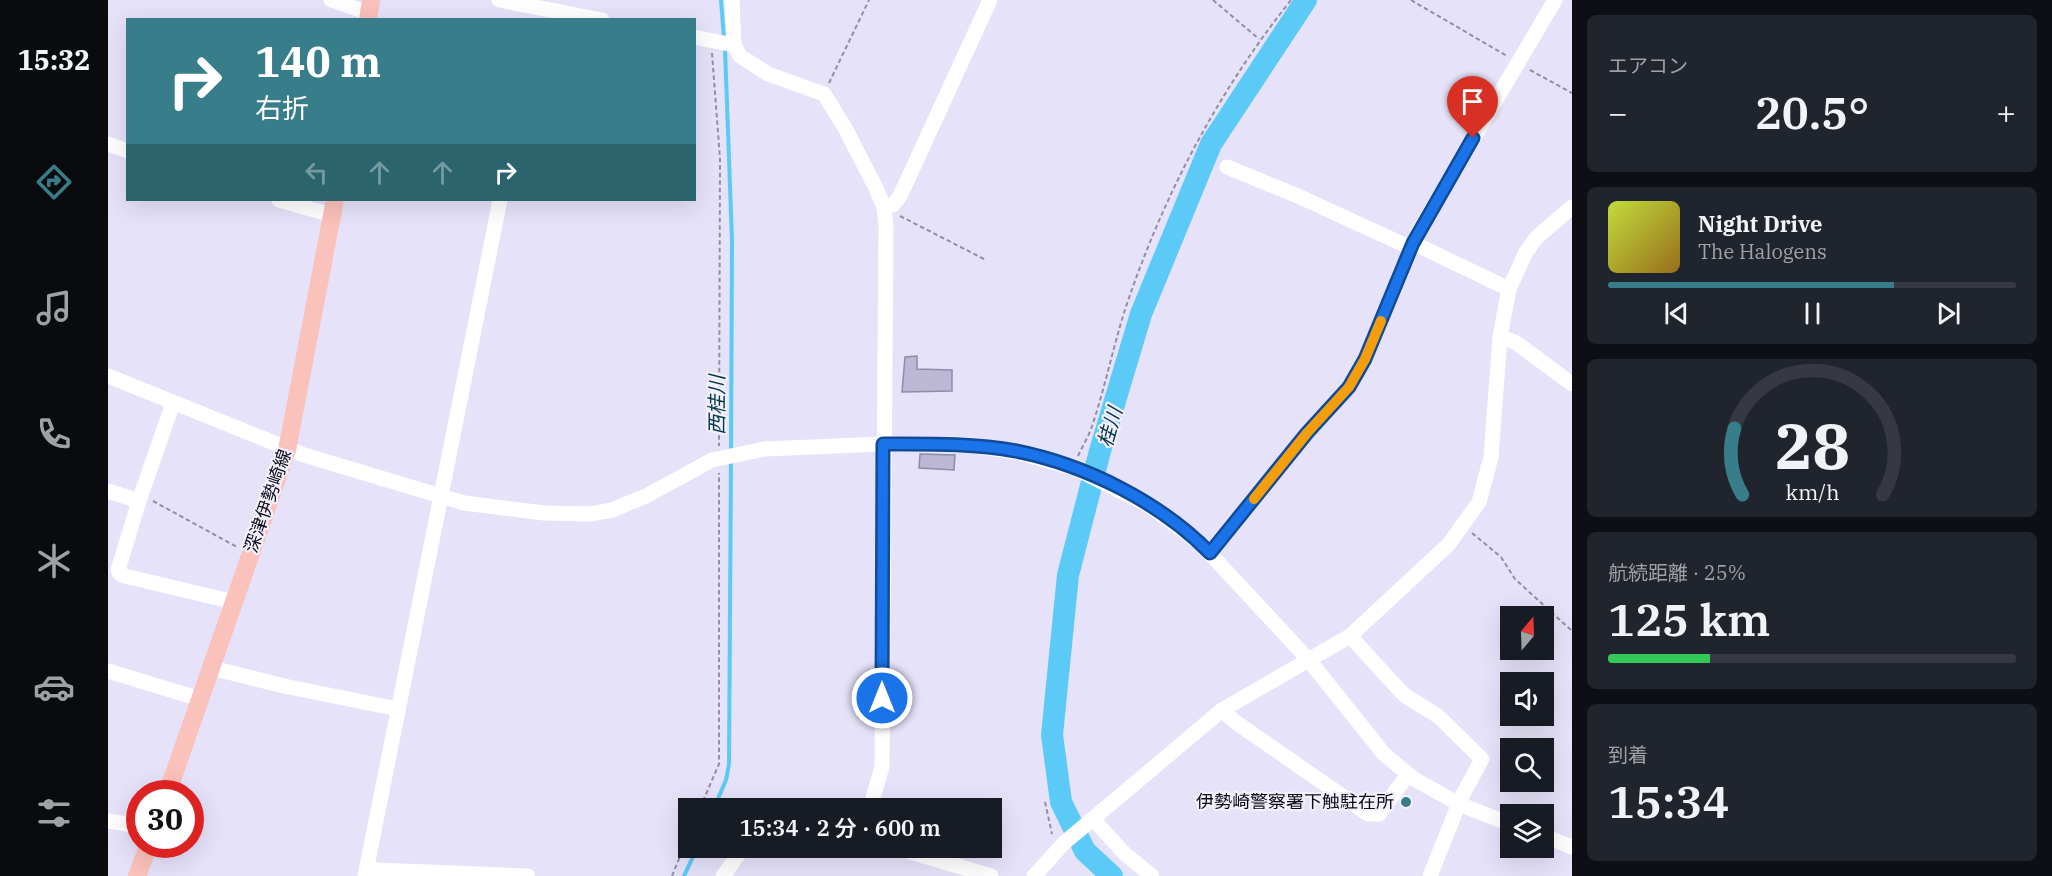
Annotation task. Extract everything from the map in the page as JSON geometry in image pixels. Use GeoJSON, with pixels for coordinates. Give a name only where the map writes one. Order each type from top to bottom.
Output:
{"type":"FeatureCollection","features":[{"type":"Feature","properties":{"kind":"main road","name":"深津伊勢崎線"},"geometry":{"type":"LineString","coordinates":[[171,780],[287,450],[333,207]]}},
{"type":"Feature","properties":{"kind":"main road"},"geometry":{"type":"LineString","coordinates":[[137,876],[143,858]]}},
{"type":"Feature","properties":{"kind":"street"},"geometry":{"type":"LineString","coordinates":[[331,0],[369,11]]}},
{"type":"Feature","properties":{"kind":"street"},"geometry":{"type":"LineString","coordinates":[[499,0],[590,18]]}},
{"type":"Feature","properties":{"kind":"street"},"geometry":{"type":"LineString","coordinates":[[723,43],[732,0]]}},
{"type":"Feature","properties":{"kind":"street"},"geometry":{"type":"LineString","coordinates":[[884,207],[893,206],[900,196],[990,0]]}},
{"type":"Feature","properties":{"kind":"street"},"geometry":{"type":"LineString","coordinates":[[1210,553],[1307,433],[1349,387],[1365,359],[1412,245],[1555,0]]}},
{"type":"Feature","properties":{"kind":"street"},"geometry":{"type":"LineString","coordinates":[[696,37],[723,43],[768,74],[824,94],[845,128],[884,207],[886,226],[882,767],[873,798]]}},
{"type":"Feature","properties":{"kind":"street"},"geometry":{"type":"LineString","coordinates":[[108,144],[126,150]]}},
{"type":"Feature","properties":{"kind":"street"},"geometry":{"type":"LineString","coordinates":[[1227,167],[1412,245],[1509,289]]}},
{"type":"Feature","properties":{"kind":"street"},"geometry":{"type":"LineString","coordinates":[[287,201],[333,207]]}},
{"type":"Feature","properties":{"kind":"street"},"geometry":{"type":"LineString","coordinates":[[500,201],[366,871],[528,876]]}},
{"type":"Feature","properties":{"kind":"street"},"geometry":{"type":"LineString","coordinates":[[1034,876],[1062,845],[1222,710],[1350,636],[1449,544],[1479,502],[1491,457],[1500,337],[1509,289],[1526,252],[1536,238],[1572,207]]}},
{"type":"Feature","properties":{"kind":"street"},"geometry":{"type":"LineString","coordinates":[[1500,337],[1515,342],[1572,384]]}},
{"type":"Feature","properties":{"kind":"street"},"geometry":{"type":"LineString","coordinates":[[108,376],[287,450],[440,497],[484,507],[544,513],[603,513],[633,502],[696,467],[727,455],[781,447],[934,444],[997,448],[1036,456],[1077,469],[1113,485],[1168,519],[1210,553],[1308,659],[1384,754],[1408,774],[1424,786],[1459,804],[1500,820]]}},
{"type":"Feature","properties":{"kind":"street"},"geometry":{"type":"LineString","coordinates":[[173,403],[118,570],[120,574],[234,602]]}},
{"type":"Feature","properties":{"kind":"street"},"geometry":{"type":"LineString","coordinates":[[108,491],[140,498]]}},
{"type":"Feature","properties":{"kind":"street"},"geometry":{"type":"LineString","coordinates":[[1350,636],[1404,695],[1438,716],[1482,759],[1459,804],[1430,876]]}},
{"type":"Feature","properties":{"kind":"street"},"geometry":{"type":"LineString","coordinates":[[212,668],[284,686],[398,709]]}},
{"type":"Feature","properties":{"kind":"street"},"geometry":{"type":"LineString","coordinates":[[108,671],[200,699]]}},
{"type":"Feature","properties":{"kind":"street"},"geometry":{"type":"LineString","coordinates":[[1222,710],[1368,814],[1379,814],[1408,774]]}},
{"type":"Feature","properties":{"kind":"street"},"geometry":{"type":"LineString","coordinates":[[108,821],[126,824]]}},
{"type":"Feature","properties":{"kind":"street"},"geometry":{"type":"LineString","coordinates":[[1091,821],[1152,876]]}},
{"type":"Feature","properties":{"kind":"street"},"geometry":{"type":"LineString","coordinates":[[1554,839],[1571,844]]}},
{"type":"Feature","properties":{"kind":"street"},"geometry":{"type":"LineString","coordinates":[[723,876],[736,858]]}},
{"type":"Feature","properties":{"kind":"street"},"geometry":{"type":"LineString","coordinates":[[931,858],[991,876]]}},
{"type":"Feature","properties":{"kind":"path"},"geometry":{"type":"LineString","coordinates":[[824,94],[869,0]]}},
{"type":"Feature","properties":{"kind":"path"},"geometry":{"type":"LineString","coordinates":[[1213,0],[1259,40]]}},
{"type":"Feature","properties":{"kind":"path"},"geometry":{"type":"LineString","coordinates":[[1077,469],[1129,298],[1153,232],[1194,146],[1259,40],[1291,0]]}},
{"type":"Feature","properties":{"kind":"path"},"geometry":{"type":"LineString","coordinates":[[1411,0],[1572,93]]}},
{"type":"Feature","properties":{"kind":"path"},"geometry":{"type":"LineString","coordinates":[[704,798],[719,764],[727,455],[720,159],[723,43]]}},
{"type":"Feature","properties":{"kind":"path"},"geometry":{"type":"LineString","coordinates":[[884,207],[986,260]]}},
{"type":"Feature","properties":{"kind":"path"},"geometry":{"type":"LineString","coordinates":[[140,498],[250,554]]}},
{"type":"Feature","properties":{"kind":"path"},"geometry":{"type":"LineString","coordinates":[[1463,525],[1501,556],[1515,579],[1572,631]]}},
{"type":"Feature","properties":{"kind":"path"},"geometry":{"type":"LineString","coordinates":[[1045,802],[1053,836],[1062,845]]}},
{"type":"Feature","properties":{"kind":"path"},"geometry":{"type":"LineString","coordinates":[[672,876],[679,858]]}},
{"type":"Feature","properties":{"kind":"building"},"geometry":{"type":"Polygon","coordinates":[[[917,356],[917,369],[952,370],[952,391],[902,392],[905,357],[917,356]]]}},
{"type":"Feature","properties":{"kind":"building"},"geometry":{"type":"Polygon","coordinates":[[[920,454],[955,455],[954,470],[919,468],[920,454]]]}},
{"type":"Feature","properties":{"kind":"waterway","name":"西桂川"},"geometry":{"type":"LineString","coordinates":[[721,0],[724,38]]}},
{"type":"Feature","properties":{"kind":"waterway","name":"桂川"},"geometry":{"type":"LineString","coordinates":[[1112,876],[1085,851],[1061,802],[1052,735],[1068,575],[1100,451],[1141,314],[1211,144],[1306,0]]}},
{"type":"Feature","properties":{"kind":"waterway","name":"西桂川"},"geometry":{"type":"LineString","coordinates":[[725,49],[732,241],[731,452]]}},
{"type":"Feature","properties":{"kind":"waterway","name":"西桂川"},"geometry":{"type":"LineString","coordinates":[[718,798],[726,780],[729,764],[731,459]]}},
{"type":"Feature","properties":{"kind":"waterway","name":"西桂川"},"geometry":{"type":"LineString","coordinates":[[684,876],[692,858]]}},
{"type":"Feature","properties":{"kind":"slow traffic"},"geometry":{"type":"LineString","coordinates":[[1254,499],[1307,433],[1349,387],[1365,359],[1381,321]]}},
{"type":"Feature","properties":{"kind":"place","name":"伊勢崎警察署下触駐在所"},"geometry":{"type":"Point","coordinates":[1406,802]}},
{"type":"Feature","properties":{"kind":"route"},"geometry":{"type":"LineString","coordinates":[[882,698],[883,444],[968,445],[997,448],[1036,456],[1074,468],[1113,485],[1146,504],[1200,543],[1210,553],[1307,433],[1349,387],[1365,359],[1413,243],[1473,138]]}}]}
